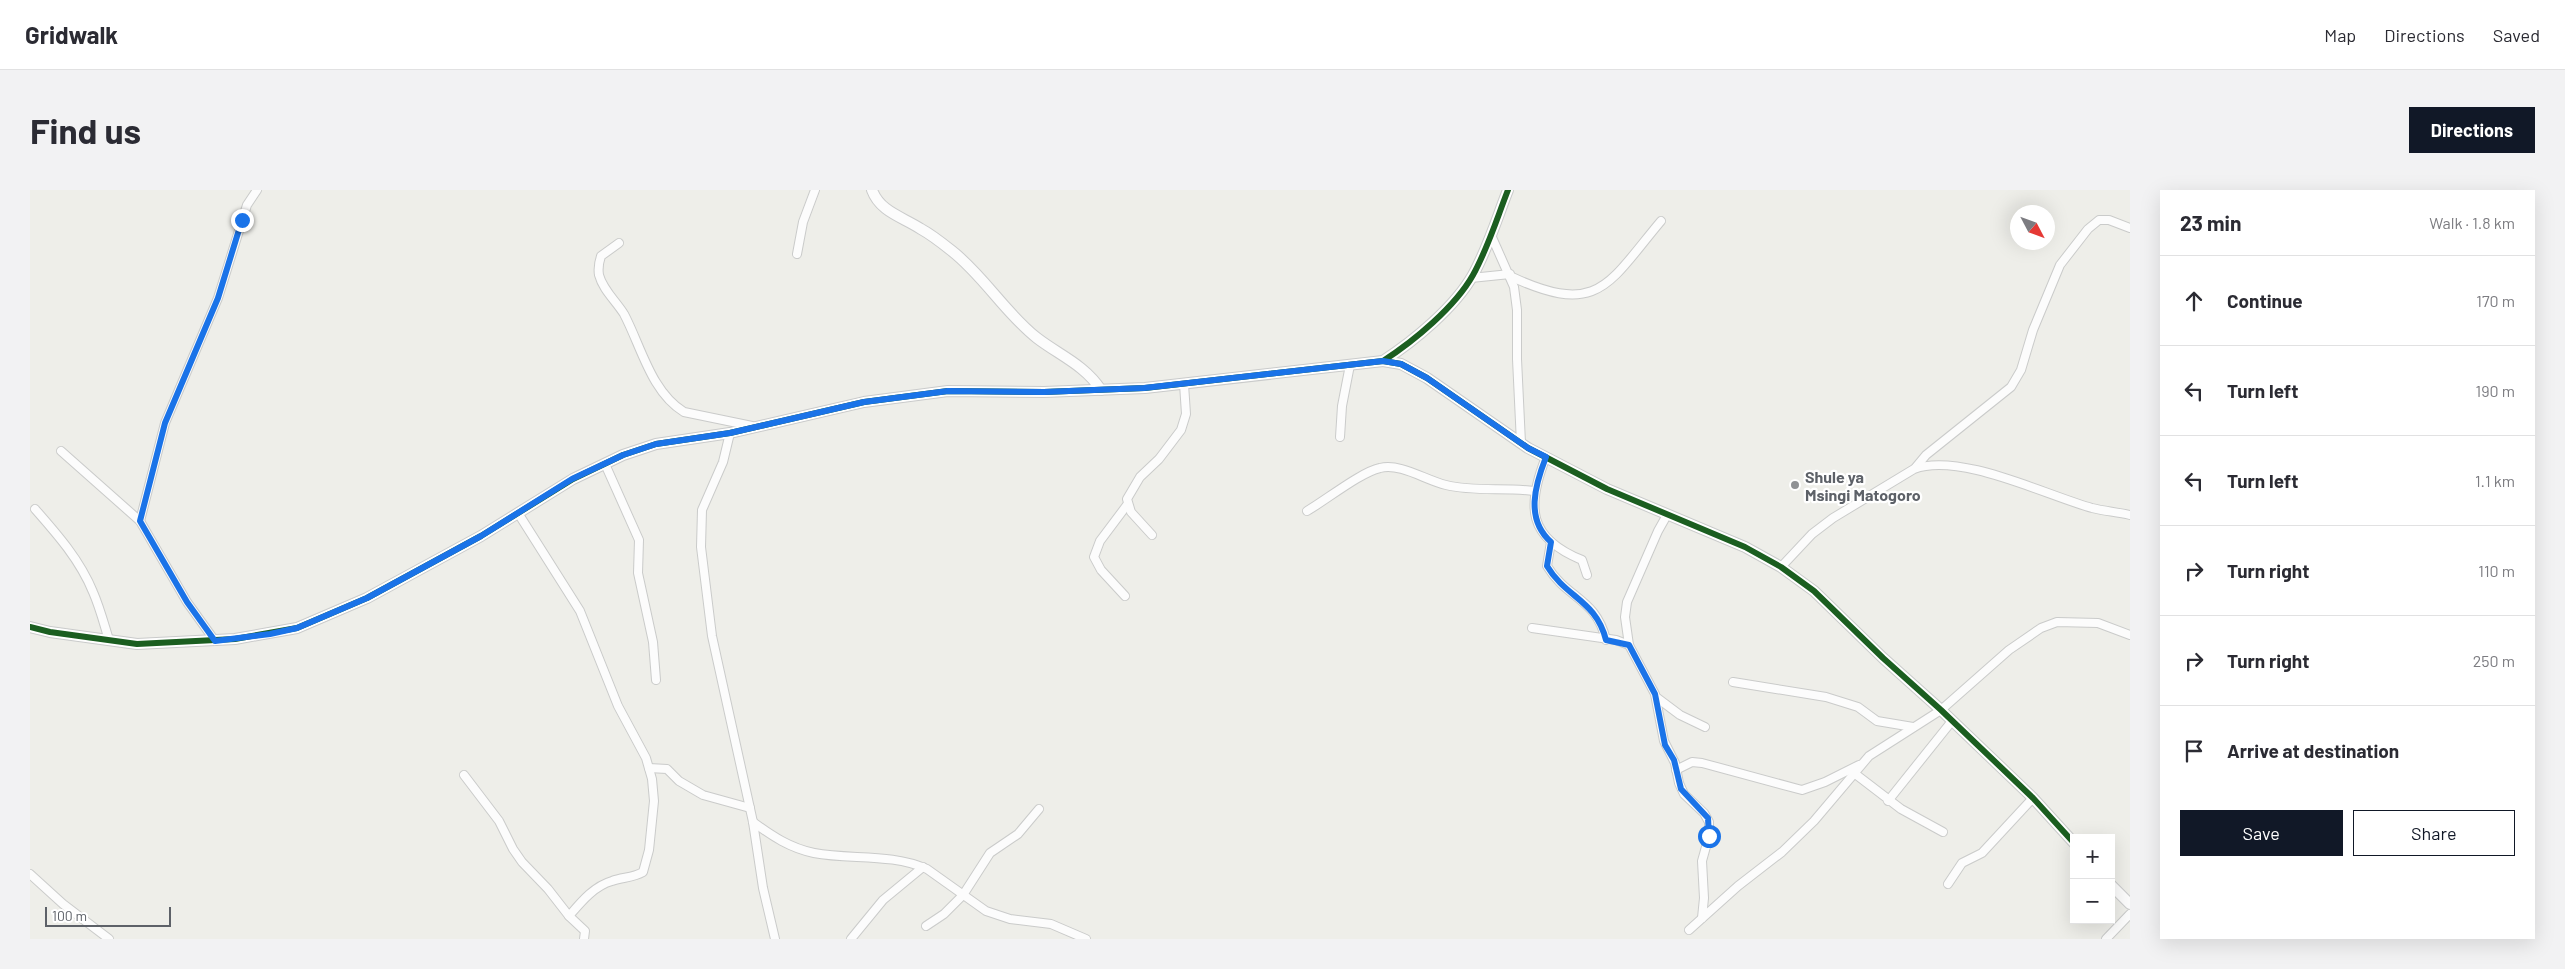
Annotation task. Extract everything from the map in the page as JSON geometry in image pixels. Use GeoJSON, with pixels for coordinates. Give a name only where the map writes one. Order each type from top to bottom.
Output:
{"type":"FeatureCollection","features":[{"type":"Feature","properties":{"kind":"street"},"geometry":{"type":"LineString","coordinates":[[140,521],[165,423],[215,307],[248,205],[257,190]]}},
{"type":"Feature","properties":{"kind":"street"},"geometry":{"type":"LineString","coordinates":[[797,254],[803,222],[815,190]]}},
{"type":"Feature","properties":{"kind":"street"},"geometry":{"type":"LineString","coordinates":[[872,190],[882,206],[921,228],[970,266],[1005,308],[1037,338],[1064,354],[1085,371],[1101,390]]}},
{"type":"Feature","properties":{"kind":"street"},"geometry":{"type":"LineString","coordinates":[[1383,361],[1404,347],[1461,293],[1471,278],[1491,235],[1508,190]]}},
{"type":"Feature","properties":{"kind":"street"},"geometry":{"type":"LineString","coordinates":[[1914,469],[1926,455],[2011,387],[2021,370],[2033,330],[2060,265],[2088,229],[2099,220],[2109,220],[2130,228]]}},
{"type":"Feature","properties":{"kind":"street"},"geometry":{"type":"LineString","coordinates":[[1471,278],[1511,276],[1561,294],[1573,296],[1597,290],[1625,264],[1660,221]]}},
{"type":"Feature","properties":{"kind":"street"},"geometry":{"type":"LineString","coordinates":[[1491,235],[1511,276],[1518,310],[1517,359],[1521,443]]}},
{"type":"Feature","properties":{"kind":"street"},"geometry":{"type":"LineString","coordinates":[[618,243],[601,256],[598,273],[602,283],[623,314],[646,366],[662,389],[677,408],[684,412],[756,427]]}},
{"type":"Feature","properties":{"kind":"street"},"geometry":{"type":"LineString","coordinates":[[30,625],[137,644],[215,641],[270,634],[297,628],[367,598],[481,536],[572,479],[605,464],[656,444],[730,433],[864,402],[948,391],[1101,390],[1184,384],[1383,361],[1401,364],[1427,378],[1521,443],[1607,489],[1745,547],[1781,567],[1814,590],[1883,658],[1941,710],[2033,798],[2070,840]]}},
{"type":"Feature","properties":{"kind":"street"},"geometry":{"type":"LineString","coordinates":[[1340,437],[1342,406],[1350,365]]}},
{"type":"Feature","properties":{"kind":"street"},"geometry":{"type":"LineString","coordinates":[[1152,535],[1138,522],[1127,505],[1127,499],[1140,478],[1159,459],[1181,430],[1186,414],[1184,384]]}},
{"type":"Feature","properties":{"kind":"street"},"geometry":{"type":"LineString","coordinates":[[730,433],[723,462],[702,510],[701,547],[712,636],[753,822],[763,888],[775,939]]}},
{"type":"Feature","properties":{"kind":"street"},"geometry":{"type":"LineString","coordinates":[[61,451],[140,521],[187,602],[215,641]]}},
{"type":"Feature","properties":{"kind":"street"},"geometry":{"type":"LineString","coordinates":[[1546,457],[1534,490],[1536,518],[1541,530],[1557,548],[1582,560],[1587,575]]}},
{"type":"Feature","properties":{"kind":"street"},"geometry":{"type":"LineString","coordinates":[[1781,567],[1819,529],[1914,469],[1926,464],[1942,463],[1963,467],[2034,487],[2092,508],[2130,515]]}},
{"type":"Feature","properties":{"kind":"street"},"geometry":{"type":"LineString","coordinates":[[605,464],[640,540],[638,573],[653,642],[656,680]]}},
{"type":"Feature","properties":{"kind":"street"},"geometry":{"type":"LineString","coordinates":[[1307,511],[1366,473],[1388,466],[1463,489],[1505,487],[1534,490]]}},
{"type":"Feature","properties":{"kind":"street"},"geometry":{"type":"LineString","coordinates":[[1124,596],[1101,570],[1094,557],[1100,541],[1127,505]]}},
{"type":"Feature","properties":{"kind":"street"},"geometry":{"type":"LineString","coordinates":[[35,509],[60,538],[77,562],[93,591],[109,640]]}},
{"type":"Feature","properties":{"kind":"street"},"geometry":{"type":"LineString","coordinates":[[518,513],[580,611],[618,706],[646,758],[654,801],[649,850],[643,872],[630,878],[609,882],[598,888],[588,894],[569,916]]}},
{"type":"Feature","properties":{"kind":"street"},"geometry":{"type":"LineString","coordinates":[[1668,515],[1658,531],[1628,602],[1624,617],[1629,645],[1656,697],[1665,745],[1674,760],[1684,794],[1704,813],[1709,822],[1709,836],[1702,861],[1704,898],[1702,918]]}},
{"type":"Feature","properties":{"kind":"street"},"geometry":{"type":"LineString","coordinates":[[1551,542],[1547,566],[1562,586],[1597,615],[1602,623],[1606,640]]}},
{"type":"Feature","properties":{"kind":"street"},"geometry":{"type":"LineString","coordinates":[[1676,770],[1692,762],[1702,763],[1802,790],[1824,782],[1861,764],[1913,727],[1941,710],[2009,650],[2041,628],[2058,622],[2098,623],[2130,634]]}},
{"type":"Feature","properties":{"kind":"street"},"geometry":{"type":"LineString","coordinates":[[1532,628],[1629,645]]}},
{"type":"Feature","properties":{"kind":"street"},"geometry":{"type":"LineString","coordinates":[[1733,682],[1826,697],[1858,707],[1877,721],[1913,727]]}},
{"type":"Feature","properties":{"kind":"street"},"geometry":{"type":"LineString","coordinates":[[1656,697],[1680,715],[1704,727]]}},
{"type":"Feature","properties":{"kind":"street"},"geometry":{"type":"LineString","coordinates":[[1888,801],[1952,721]]}},
{"type":"Feature","properties":{"kind":"street"},"geometry":{"type":"LineString","coordinates":[[1689,930],[1814,822],[1861,764]]}},
{"type":"Feature","properties":{"kind":"street"},"geometry":{"type":"LineString","coordinates":[[649,768],[667,769],[679,781],[703,795],[750,808]]}},
{"type":"Feature","properties":{"kind":"street"},"geometry":{"type":"LineString","coordinates":[[1854,773],[1888,801],[1943,832]]}},
{"type":"Feature","properties":{"kind":"street"},"geometry":{"type":"LineString","coordinates":[[464,775],[499,821],[512,849],[522,862],[548,889],[569,916],[585,931],[584,939]]}},
{"type":"Feature","properties":{"kind":"street"},"geometry":{"type":"LineString","coordinates":[[1948,884],[1962,863],[1982,853],[2033,798]]}},
{"type":"Feature","properties":{"kind":"street"},"geometry":{"type":"LineString","coordinates":[[926,926],[944,914],[963,895],[990,853],[1018,834],[1039,809]]}},
{"type":"Feature","properties":{"kind":"street"},"geometry":{"type":"LineString","coordinates":[[753,822],[773,837],[793,847],[814,853],[898,860],[923,867],[963,895],[998,916],[1051,924],[1086,939]]}},
{"type":"Feature","properties":{"kind":"street"},"geometry":{"type":"LineString","coordinates":[[851,939],[883,900],[923,867]]}},
{"type":"Feature","properties":{"kind":"street"},"geometry":{"type":"LineString","coordinates":[[30,874],[63,904],[109,939]]}},
{"type":"Feature","properties":{"kind":"street"},"geometry":{"type":"LineString","coordinates":[[2115,888],[2130,904]]}},
{"type":"Feature","properties":{"kind":"street"},"geometry":{"type":"LineString","coordinates":[[2106,939],[2130,914]]}},
{"type":"Feature","properties":{"kind":"cycle path"},"geometry":{"type":"LineString","coordinates":[[30,627],[50,632],[137,644],[235,639],[297,628],[367,598],[481,536],[573,479],[623,455],[656,444],[730,433],[864,402],[948,391],[1044,392],[1145,388],[1383,361],[1408,344],[1433,322],[1465,287],[1483,254],[1508,190]]}},
{"type":"Feature","properties":{"kind":"cycle path"},"geometry":{"type":"LineString","coordinates":[[1383,361],[1401,364],[1427,378],[1528,448],[1607,489],[1745,547],[1781,567],[1814,591],[1883,658],[1941,710],[2033,798],[2070,839]]}},
{"type":"Feature","properties":{"kind":"place","name":"Shule ya Msingi Matogoro"},"geometry":{"type":"Point","coordinates":[1795,485]}},
{"type":"Feature","properties":{"kind":"route"},"geometry":{"type":"LineString","coordinates":[[242,220],[218,298],[190,369],[165,423],[140,521],[150,534],[187,602],[215,641],[270,634],[297,628],[367,598],[481,536],[572,479],[623,455],[656,444],[730,433],[864,402],[948,391],[1044,392],[1144,388],[1383,361],[1401,364],[1413,369],[1528,448],[1546,457],[1534,490],[1533,501],[1536,518],[1541,530],[1551,542],[1547,566],[1562,586],[1597,615],[1602,623],[1606,640],[1616,640],[1629,645],[1655,694],[1660,711],[1665,745],[1674,760],[1678,783],[1688,799],[1708,818],[1709,836]]}}]}
